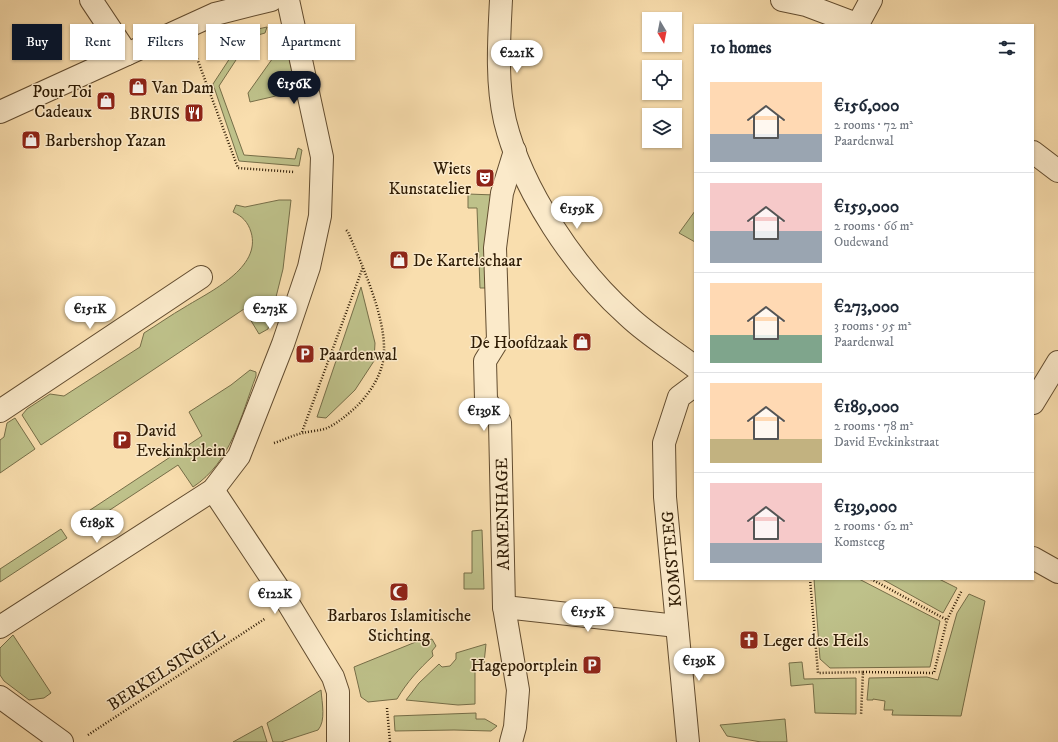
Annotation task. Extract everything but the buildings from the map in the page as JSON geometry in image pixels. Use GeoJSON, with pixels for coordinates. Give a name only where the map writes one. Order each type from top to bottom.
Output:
{"type":"FeatureCollection","features":[{"type":"Feature","properties":{"kind":"street"},"geometry":{"type":"LineString","coordinates":[[91,0],[127,54]]}},
{"type":"Feature","properties":{"kind":"street"},"geometry":{"type":"LineString","coordinates":[[0,112],[216,14],[271,0]]}},
{"type":"Feature","properties":{"kind":"street"},"geometry":{"type":"LineString","coordinates":[[0,627],[213,490],[240,456],[309,267],[320,207],[322,157],[288,0]]}},
{"type":"Feature","properties":{"kind":"street"},"geometry":{"type":"LineString","coordinates":[[501,0],[499,51],[505,120],[515,151],[534,192],[555,229],[603,290],[628,316],[694,366]]}},
{"type":"Feature","properties":{"kind":"street"},"geometry":{"type":"LineString","coordinates":[[782,0],[806,5],[855,24]]}},
{"type":"Feature","properties":{"kind":"street"},"geometry":{"type":"LineString","coordinates":[[859,24],[871,0]]}},
{"type":"Feature","properties":{"kind":"street","name":"ARMENHAGE"},"geometry":{"type":"LineString","coordinates":[[511,742],[515,727],[518,690],[504,607],[500,422],[486,400],[485,361],[498,340],[495,248],[502,193],[515,151]]}},
{"type":"Feature","properties":{"kind":"street"},"geometry":{"type":"LineString","coordinates":[[1034,153],[1058,171]]}},
{"type":"Feature","properties":{"kind":"street"},"geometry":{"type":"LineString","coordinates":[[0,411],[201,277]]}},
{"type":"Feature","properties":{"kind":"street"},"geometry":{"type":"LineString","coordinates":[[1034,401],[1058,362]]}},
{"type":"Feature","properties":{"kind":"street","name":"KOMSTEEG"},"geometry":{"type":"LineString","coordinates":[[688,742],[665,497],[664,443],[679,397],[694,386]]}},
{"type":"Feature","properties":{"kind":"street"},"geometry":{"type":"LineString","coordinates":[[213,490],[288,603],[333,677],[338,692],[338,742]]}},
{"type":"Feature","properties":{"kind":"street"},"geometry":{"type":"LineString","coordinates":[[1034,559],[1058,572]]}},
{"type":"Feature","properties":{"kind":"street"},"geometry":{"type":"LineString","coordinates":[[504,607],[677,626]]}},
{"type":"Feature","properties":{"kind":"street"},"geometry":{"type":"LineString","coordinates":[[0,697],[62,742]]}},
{"type":"Feature","properties":{"kind":"path"},"geometry":{"type":"LineString","coordinates":[[198,60],[238,168],[321,174]]}},
{"type":"Feature","properties":{"kind":"path"},"geometry":{"type":"LineString","coordinates":[[240,456],[302,433],[325,429],[344,418],[363,400],[374,385],[381,371],[384,351],[382,331],[374,298],[363,267],[348,232],[320,207]]}},
{"type":"Feature","properties":{"kind":"path"},"geometry":{"type":"LineString","coordinates":[[302,433],[363,267]]}},
{"type":"Feature","properties":{"kind":"path"},"geometry":{"type":"LineString","coordinates":[[810,580],[818,673],[934,673],[947,620],[962,590]]}},
{"type":"Feature","properties":{"kind":"path"},"geometry":{"type":"LineString","coordinates":[[873,580],[947,620]]}},
{"type":"Feature","properties":{"kind":"path","name":"BERKELSINGEL"},"geometry":{"type":"LineString","coordinates":[[84,738],[288,603]]}},
{"type":"Feature","properties":{"kind":"path"},"geometry":{"type":"LineString","coordinates":[[861,715],[863,672]]}},
{"type":"Feature","properties":{"kind":"path"},"geometry":{"type":"LineString","coordinates":[[387,708],[390,742]]}},
{"type":"Feature","properties":{"kind":"green space"},"geometry":{"type":"Polygon","coordinates":[[[267,27],[265,33],[260,34],[260,29],[267,27]]]}},
{"type":"Feature","properties":{"kind":"green space"},"geometry":{"type":"Polygon","coordinates":[[[229,60],[236,60],[219,86],[244,155],[295,159],[298,148],[302,150],[299,166],[239,161],[213,84],[229,60]]]}},
{"type":"Feature","properties":{"kind":"green space"},"geometry":{"type":"Polygon","coordinates":[[[271,60],[289,60],[299,99],[295,100],[293,92],[250,102],[248,93],[271,60]]]}},
{"type":"Feature","properties":{"kind":"green space"},"geometry":{"type":"Polygon","coordinates":[[[468,194],[495,195],[491,288],[480,288],[477,208],[468,208],[468,194]]]}},
{"type":"Feature","properties":{"kind":"green space"},"geometry":{"type":"Polygon","coordinates":[[[279,200],[291,200],[283,269],[268,329],[259,334],[244,309],[41,445],[22,415],[27,409],[50,394],[64,396],[140,347],[144,333],[207,294],[231,277],[241,268],[249,257],[252,245],[251,232],[248,225],[242,217],[233,212],[236,205],[245,207],[279,200]]]}},
{"type":"Feature","properties":{"kind":"green space"},"geometry":{"type":"Polygon","coordinates":[[[694,212],[694,241],[679,233],[694,212]]]}},
{"type":"Feature","properties":{"kind":"green space"},"geometry":{"type":"Polygon","coordinates":[[[361,287],[375,343],[374,361],[355,390],[326,418],[317,417],[361,287]]]}},
{"type":"Feature","properties":{"kind":"green space"},"geometry":{"type":"Polygon","coordinates":[[[250,370],[256,372],[256,376],[233,437],[217,465],[206,477],[193,487],[178,465],[81,529],[75,520],[202,436],[189,412],[231,385],[250,370]]]}},
{"type":"Feature","properties":{"kind":"green space"},"geometry":{"type":"Polygon","coordinates":[[[15,418],[35,449],[0,473],[0,440],[4,437],[7,423],[15,418]]]}},
{"type":"Feature","properties":{"kind":"green space"},"geometry":{"type":"Polygon","coordinates":[[[61,529],[67,538],[0,582],[0,569],[61,529]]]}},
{"type":"Feature","properties":{"kind":"green space"},"geometry":{"type":"Polygon","coordinates":[[[482,530],[484,589],[464,589],[464,573],[472,573],[472,531],[482,530]]]}},
{"type":"Feature","properties":{"kind":"green space"},"geometry":{"type":"Polygon","coordinates":[[[814,580],[861,580],[940,621],[930,667],[830,668],[820,659],[814,580]]]}},
{"type":"Feature","properties":{"kind":"green space"},"geometry":{"type":"Polygon","coordinates":[[[884,580],[941,580],[957,588],[943,613],[884,580]]]}},
{"type":"Feature","properties":{"kind":"green space"},"geometry":{"type":"Polygon","coordinates":[[[969,594],[985,601],[961,716],[892,715],[893,710],[884,710],[885,701],[873,699],[867,700],[869,678],[927,677],[938,680],[957,613],[969,594]]]}},
{"type":"Feature","properties":{"kind":"green space"},"geometry":{"type":"Polygon","coordinates":[[[13,635],[51,693],[44,698],[29,700],[4,681],[0,675],[0,648],[13,635]]]}},
{"type":"Feature","properties":{"kind":"green space"},"geometry":{"type":"Polygon","coordinates":[[[428,637],[429,640],[432,639],[436,646],[432,651],[433,656],[414,676],[397,699],[368,702],[361,697],[354,667],[428,637]]]}},
{"type":"Feature","properties":{"kind":"green space"},"geometry":{"type":"Polygon","coordinates":[[[486,644],[484,663],[475,664],[475,704],[458,705],[406,700],[419,683],[439,664],[442,667],[450,666],[456,659],[456,653],[486,644]]]}},
{"type":"Feature","properties":{"kind":"green space"},"geometry":{"type":"Polygon","coordinates":[[[802,662],[804,679],[856,678],[856,714],[815,713],[813,684],[791,686],[789,663],[802,662]]]}},
{"type":"Feature","properties":{"kind":"green space"},"geometry":{"type":"Polygon","coordinates":[[[321,690],[323,717],[318,730],[281,742],[273,742],[267,723],[321,690]]]}},
{"type":"Feature","properties":{"kind":"green space"},"geometry":{"type":"Polygon","coordinates":[[[476,713],[476,719],[485,719],[497,726],[491,731],[395,731],[394,716],[476,713]]]}},
{"type":"Feature","properties":{"kind":"green space"},"geometry":{"type":"Polygon","coordinates":[[[785,719],[787,742],[761,742],[727,736],[720,725],[785,719]]]}},
{"type":"Feature","properties":{"kind":"green space"},"geometry":{"type":"Polygon","coordinates":[[[262,726],[267,742],[233,742],[262,726]]]}},
{"type":"Feature","properties":{"kind":"place","name":"Van Dam"},"geometry":{"type":"Point","coordinates":[138,87]}},
{"type":"Feature","properties":{"kind":"place","name":"Pour Toi Cadeaux"},"geometry":{"type":"Point","coordinates":[106,101]}},
{"type":"Feature","properties":{"kind":"place","name":"BRUIS"},"geometry":{"type":"Point","coordinates":[194,113]}},
{"type":"Feature","properties":{"kind":"place","name":"Barbershop Yazan"},"geometry":{"type":"Point","coordinates":[31,140]}},
{"type":"Feature","properties":{"kind":"place","name":"Wiets Kunstatelier"},"geometry":{"type":"Point","coordinates":[485,178]}},
{"type":"Feature","properties":{"kind":"place","name":"De Kartelschaar"},"geometry":{"type":"Point","coordinates":[399,260]}},
{"type":"Feature","properties":{"kind":"place","name":"De Hoofdzaak"},"geometry":{"type":"Point","coordinates":[582,342]}},
{"type":"Feature","properties":{"kind":"place","name":"Paardenwal"},"geometry":{"type":"Point","coordinates":[305,354]}},
{"type":"Feature","properties":{"kind":"place","name":"David Evekinkplein"},"geometry":{"type":"Point","coordinates":[122,440]}},
{"type":"Feature","properties":{"kind":"place","name":"Barbaros Islamitische Stichting"},"geometry":{"type":"Point","coordinates":[399,592]}},
{"type":"Feature","properties":{"kind":"place","name":"Leger des Heils"},"geometry":{"type":"Point","coordinates":[749,640]}},
{"type":"Feature","properties":{"kind":"place","name":"Hagepoortplein"},"geometry":{"type":"Point","coordinates":[592,665]}}]}
